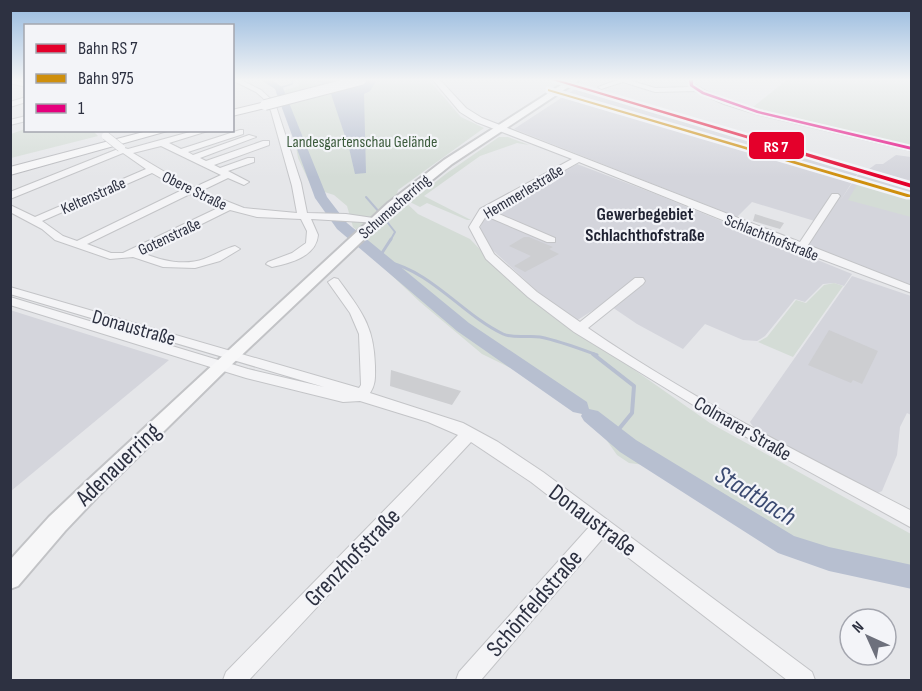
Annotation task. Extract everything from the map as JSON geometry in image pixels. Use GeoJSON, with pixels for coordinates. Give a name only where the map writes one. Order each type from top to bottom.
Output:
{"type":"FeatureCollection","features":[{"type":"Feature","properties":{"kind":"highway"},"geometry":{"type":"LineString","coordinates":[[10,169],[146,132]]}},
{"type":"Feature","properties":{"kind":"highway"},"geometry":{"type":"LineString","coordinates":[[10,169],[164,137]]}},
{"type":"Feature","properties":{"kind":"main road","name":"Schumacherring"},"geometry":{"type":"LineString","coordinates":[[226,360],[358,237],[428,176],[524,112]]}},
{"type":"Feature","properties":{"kind":"main road","name":"Adenauerring"},"geometry":{"type":"LineString","coordinates":[[10,578],[57,524],[226,360]]}},
{"type":"Feature","properties":{"kind":"street"},"geometry":{"type":"LineString","coordinates":[[272,112],[281,124],[284,145],[303,216],[313,230],[313,240],[310,245],[296,255],[272,264]]}},
{"type":"Feature","properties":{"kind":"street","name":"Schlachthofstraße"},"geometry":{"type":"LineString","coordinates":[[467,112],[498,129],[912,290]]}},
{"type":"Feature","properties":{"kind":"street"},"geometry":{"type":"LineString","coordinates":[[767,112],[912,149]]}},
{"type":"Feature","properties":{"kind":"street"},"geometry":{"type":"LineString","coordinates":[[207,164],[266,143],[236,130]]}},
{"type":"Feature","properties":{"kind":"street"},"geometry":{"type":"LineString","coordinates":[[10,196],[124,150],[164,137],[195,132]]}},
{"type":"Feature","properties":{"kind":"street"},"geometry":{"type":"LineString","coordinates":[[180,152],[231,132]]}},
{"type":"Feature","properties":{"kind":"street","name":"Obere Straße"},"geometry":{"type":"LineString","coordinates":[[103,133],[153,169],[228,207],[256,214],[378,219]]}},
{"type":"Feature","properties":{"kind":"street"},"geometry":{"type":"LineString","coordinates":[[164,137],[180,152],[244,182]]}},
{"type":"Feature","properties":{"kind":"street"},"geometry":{"type":"LineString","coordinates":[[193,158],[252,137]]}},
{"type":"Feature","properties":{"kind":"street"},"geometry":{"type":"LineString","coordinates":[[901,147],[902,153],[912,156]]}},
{"type":"Feature","properties":{"kind":"street"},"geometry":{"type":"LineString","coordinates":[[76,245],[251,160]]}},
{"type":"Feature","properties":{"kind":"street","name":"Hemmerlestraße"},"geometry":{"type":"LineString","coordinates":[[474,227],[484,211],[577,160]]}},
{"type":"Feature","properties":{"kind":"street","name":"Keltenstraße"},"geometry":{"type":"LineString","coordinates":[[34,221],[153,169]]}},
{"type":"Feature","properties":{"kind":"street"},"geometry":{"type":"LineString","coordinates":[[801,248],[835,196]]}},
{"type":"Feature","properties":{"kind":"street","name":"Gotenstraße"},"geometry":{"type":"LineString","coordinates":[[10,208],[46,227],[59,238],[110,256],[134,253],[228,207]]}},
{"type":"Feature","properties":{"kind":"street"},"geometry":{"type":"LineString","coordinates":[[484,211],[551,240]]}},
{"type":"Feature","properties":{"kind":"street","name":"Colmarer Straße"},"geometry":{"type":"LineString","coordinates":[[474,227],[478,242],[488,254],[532,295],[579,329],[712,411],[912,520]]}},
{"type":"Feature","properties":{"kind":"street"},"geometry":{"type":"LineString","coordinates":[[134,253],[161,262],[195,265],[235,249]]}},
{"type":"Feature","properties":{"kind":"street"},"geometry":{"type":"LineString","coordinates":[[579,329],[639,280]]}},
{"type":"Feature","properties":{"kind":"street"},"geometry":{"type":"LineString","coordinates":[[334,282],[356,313],[366,334],[368,385],[361,396]]}},
{"type":"Feature","properties":{"kind":"street","name":"Donaustraße"},"geometry":{"type":"LineString","coordinates":[[10,290],[343,397],[361,396],[425,415],[469,434],[514,461],[804,681]]}},
{"type":"Feature","properties":{"kind":"street","name":"Donaustraße"},"geometry":{"type":"LineString","coordinates":[[10,301],[226,360]]}},
{"type":"Feature","properties":{"kind":"street","name":"Grenzhofstraße"},"geometry":{"type":"LineString","coordinates":[[234,681],[469,434]]}},
{"type":"Feature","properties":{"kind":"street","name":"Schönfeldstraße"},"geometry":{"type":"LineString","coordinates":[[467,681],[602,526]]}},
{"type":"Feature","properties":{"kind":"shaded area"},"geometry":{"type":"Polygon","coordinates":[[[540,112],[653,112],[858,173],[840,201],[859,173],[911,189],[911,285],[806,245],[818,222],[752,202],[737,217],[514,129],[540,112]]]}},
{"type":"Feature","properties":{"kind":"shaded area"},"geometry":{"type":"Polygon","coordinates":[[[896,155],[911,157],[911,182],[869,169],[876,164],[883,164],[896,155]]]}},
{"type":"Feature","properties":{"kind":"shaded area"},"geometry":{"type":"Polygon","coordinates":[[[577,164],[852,274],[844,286],[834,283],[823,284],[805,302],[795,299],[765,336],[757,341],[743,340],[705,324],[683,349],[637,324],[609,305],[603,304],[576,321],[537,291],[486,244],[480,228],[487,213],[577,164]]]}},
{"type":"Feature","properties":{"kind":"shaded area"},"geometry":{"type":"Polygon","coordinates":[[[852,276],[911,296],[911,415],[907,413],[900,427],[897,455],[882,491],[878,493],[871,492],[755,429],[750,422],[852,276]]]}},
{"type":"Feature","properties":{"kind":"shaded area"},"geometry":{"type":"Polygon","coordinates":[[[10,310],[169,360],[11,491],[10,491],[10,310]]]}},
{"type":"Feature","properties":{"kind":"green space","name":"Landesgartenschau Gelände"},"geometry":{"type":"Polygon","coordinates":[[[290,112],[457,112],[461,117],[484,128],[398,190],[397,194],[418,214],[470,239],[497,267],[616,357],[710,423],[911,534],[911,581],[835,569],[793,555],[758,535],[660,467],[629,463],[617,455],[605,438],[573,405],[531,378],[482,354],[420,302],[368,253],[368,240],[353,227],[347,206],[334,195],[312,188],[298,158],[290,112]]]}},
{"type":"Feature","properties":{"kind":"green space"},"geometry":{"type":"Polygon","coordinates":[[[774,112],[911,112],[911,146],[774,112]]]}},
{"type":"Feature","properties":{"kind":"green space"},"geometry":{"type":"Polygon","coordinates":[[[24,129],[24,132],[94,132],[98,136],[11,158],[11,134],[24,129]]]}},
{"type":"Feature","properties":{"kind":"green space"},"geometry":{"type":"Polygon","coordinates":[[[499,137],[508,137],[529,145],[517,143],[480,156],[424,196],[471,220],[427,203],[420,207],[410,202],[447,173],[499,137]]]}},
{"type":"Feature","properties":{"kind":"green space"},"geometry":{"type":"Polygon","coordinates":[[[860,180],[911,193],[911,217],[848,200],[860,180]]]}},
{"type":"Feature","properties":{"kind":"green space"},"geometry":{"type":"Polygon","coordinates":[[[834,283],[843,286],[793,357],[758,342],[767,337],[796,300],[806,303],[824,285],[834,283]]]}},
{"type":"Feature","properties":{"kind":"water"},"geometry":{"type":"Polygon","coordinates":[[[337,112],[364,112],[366,173],[355,174],[337,112]]]}},
{"type":"Feature","properties":{"kind":"building"},"geometry":{"type":"Polygon","coordinates":[[[755,214],[784,223],[780,229],[753,221],[755,214]]]}},
{"type":"Feature","properties":{"kind":"building"},"geometry":{"type":"Polygon","coordinates":[[[524,237],[553,247],[549,249],[559,254],[525,272],[514,266],[531,256],[509,246],[524,237]]]}},
{"type":"Feature","properties":{"kind":"building"},"geometry":{"type":"Polygon","coordinates":[[[829,330],[878,351],[862,384],[853,380],[851,383],[808,365],[829,330]]]}},
{"type":"Feature","properties":{"kind":"building"},"geometry":{"type":"Polygon","coordinates":[[[391,370],[461,391],[452,405],[390,386],[391,370]]]}},
{"type":"Feature","properties":{"kind":"waterway","name":"Stadtbach"},"geometry":{"type":"LineString","coordinates":[[288,112],[321,198],[342,226],[463,327],[580,407]]}},
{"type":"Feature","properties":{"kind":"waterway"},"geometry":{"type":"LineString","coordinates":[[366,197],[380,213]]}},
{"type":"Feature","properties":{"kind":"waterway"},"geometry":{"type":"LineString","coordinates":[[384,218],[395,232],[390,241]]}},
{"type":"Feature","properties":{"kind":"waterway"},"geometry":{"type":"LineString","coordinates":[[380,256],[391,239]]}},
{"type":"Feature","properties":{"kind":"waterway"},"geometry":{"type":"LineString","coordinates":[[387,262],[418,274],[488,326],[503,334],[547,339],[597,355]]}},
{"type":"Feature","properties":{"kind":"waterway"},"geometry":{"type":"LineString","coordinates":[[593,354],[634,386],[632,413],[614,435]]}},
{"type":"Feature","properties":{"kind":"waterway","name":"Stadtbach"},"geometry":{"type":"LineString","coordinates":[[591,416],[628,446],[787,545],[829,559],[912,577]]}},
{"type":"Feature","properties":{"kind":"transit line"},"geometry":{"type":"LineString","coordinates":[[663,112],[912,186]]}},
{"type":"Feature","properties":{"kind":"transit line","name":"1"},"geometry":{"type":"LineString","coordinates":[[759,112],[912,149]]}},
{"type":"Feature","properties":{"kind":"rail line","name":"975"},"geometry":{"type":"LineString","coordinates":[[625,112],[909,196]]}},
{"type":"Feature","properties":{"kind":"district","name":"Gewerbegebiet Schlachthofstraße"},"geometry":{"type":"Point","coordinates":[645,224]}}]}
